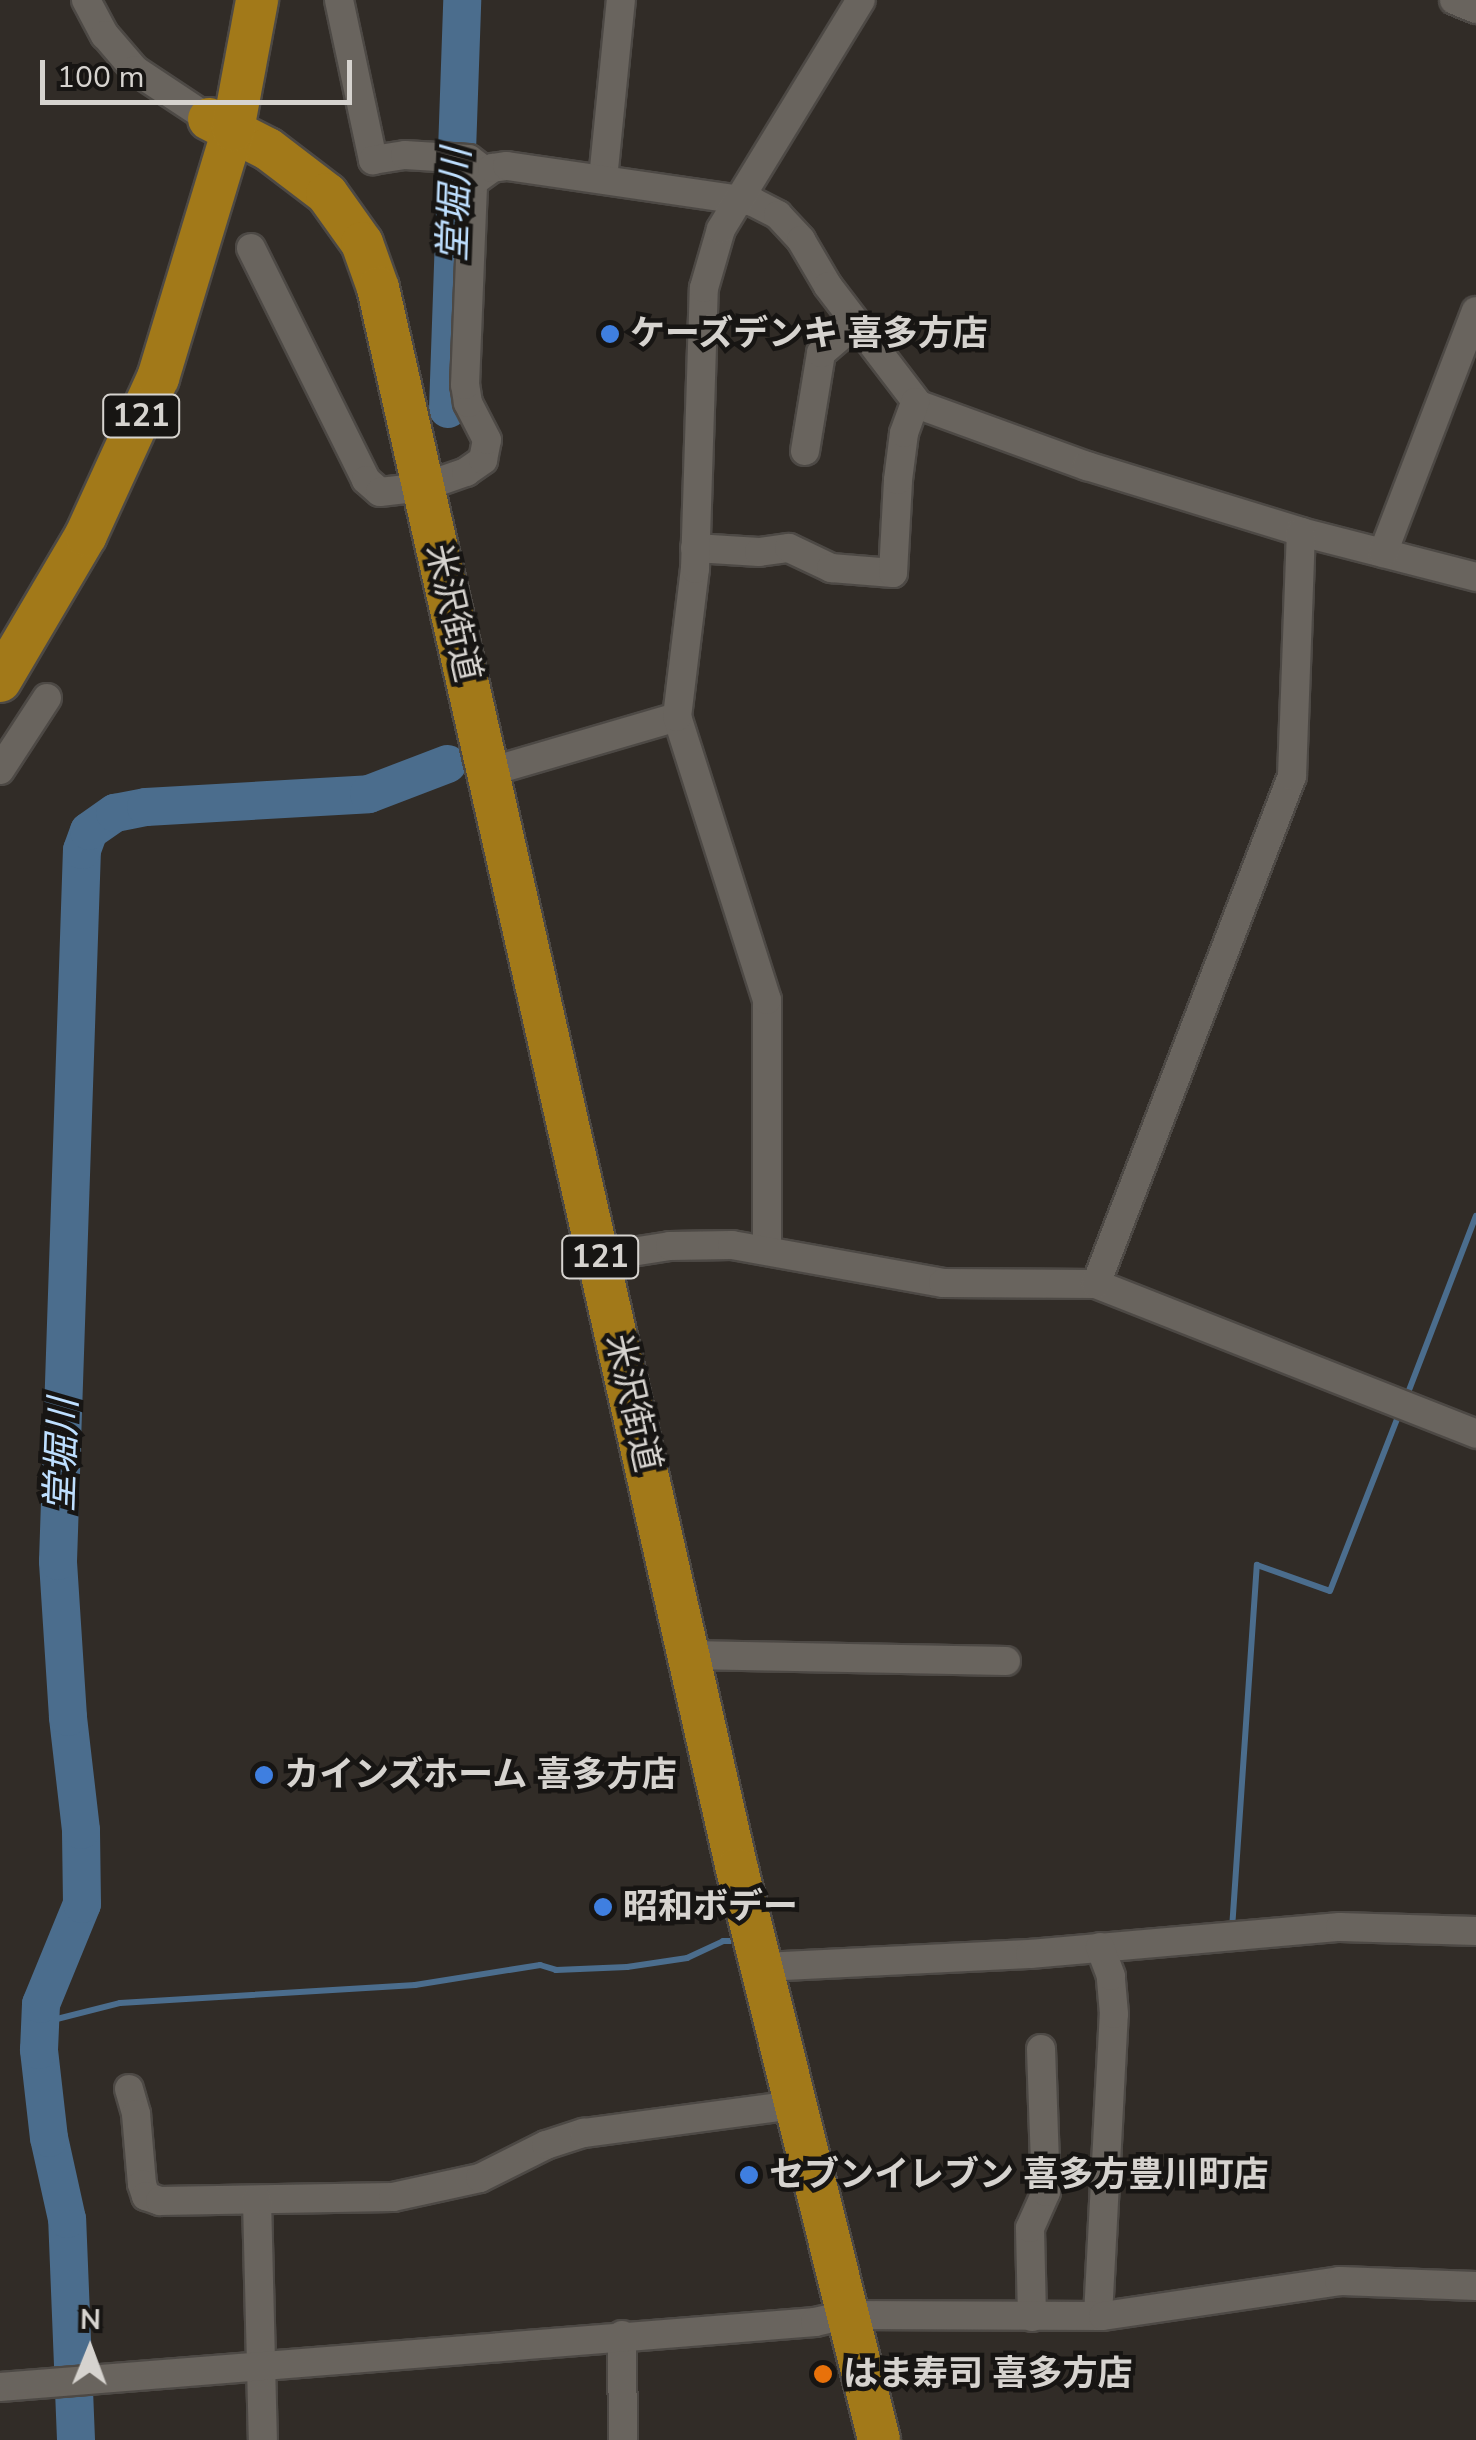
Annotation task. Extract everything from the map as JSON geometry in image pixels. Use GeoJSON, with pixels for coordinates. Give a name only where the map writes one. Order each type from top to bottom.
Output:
{"type":"FeatureCollection","features":[{"type":"Feature","properties":{"kind":"highway","name":"121"},"geometry":{"type":"LineString","coordinates":[[0,681],[86,535],[144,412],[182,306],[221,125],[232,0]]}},
{"type":"Feature","properties":{"kind":"highway","name":"121"},"geometry":{"type":"LineString","coordinates":[[0,638],[64,525],[135,370],[221,125],[257,0]]}},
{"type":"Feature","properties":{"kind":"highway","name":"米沢街道"},"geometry":{"type":"LineString","coordinates":[[221,125],[268,149],[327,194],[362,243],[378,288],[794,2105],[878,2440]]}},
{"type":"Feature","properties":{"kind":"street"},"geometry":{"type":"LineString","coordinates":[[86,0],[105,35],[134,70],[221,125]]}},
{"type":"Feature","properties":{"kind":"street"},"geometry":{"type":"LineString","coordinates":[[339,0],[373,160],[507,166],[738,198],[770,210],[789,224],[914,402],[1001,438],[1301,532],[1476,578]]}},
{"type":"Feature","properties":{"kind":"street"},"geometry":{"type":"LineString","coordinates":[[604,179],[621,0]]}},
{"type":"Feature","properties":{"kind":"street"},"geometry":{"type":"LineString","coordinates":[[766,1246],[767,1000],[677,717],[695,548],[706,269],[738,198],[861,0]]}},
{"type":"Feature","properties":{"kind":"street"},"geometry":{"type":"LineString","coordinates":[[1454,0],[1476,8]]}},
{"type":"Feature","properties":{"kind":"street"},"geometry":{"type":"LineString","coordinates":[[251,248],[370,485],[388,493],[423,487],[466,472],[482,460],[487,440],[465,385],[472,182],[467,163]]}},
{"type":"Feature","properties":{"kind":"street"},"geometry":{"type":"LineString","coordinates":[[1383,553],[1476,311]]}},
{"type":"Feature","properties":{"kind":"street"},"geometry":{"type":"LineString","coordinates":[[805,451],[821,353],[856,323]]}},
{"type":"Feature","properties":{"kind":"street"},"geometry":{"type":"LineString","coordinates":[[695,548],[759,552],[789,548],[830,568],[893,573],[898,480],[914,402]]}},
{"type":"Feature","properties":{"kind":"street"},"geometry":{"type":"LineString","coordinates":[[1096,1284],[1292,776],[1301,532]]}},
{"type":"Feature","properties":{"kind":"street"},"geometry":{"type":"LineString","coordinates":[[0,770],[47,698]]}},
{"type":"Feature","properties":{"kind":"street"},"geometry":{"type":"LineString","coordinates":[[489,772],[677,717]]}},
{"type":"Feature","properties":{"kind":"street"},"geometry":{"type":"LineString","coordinates":[[600,1258],[670,1246],[732,1246],[943,1283],[1096,1284],[1476,1434]]}},
{"type":"Feature","properties":{"kind":"street"},"geometry":{"type":"LineString","coordinates":[[690,1655],[1006,1661]]}},
{"type":"Feature","properties":{"kind":"street"},"geometry":{"type":"LineString","coordinates":[[762,1967],[1340,1927],[1476,1930]]}},
{"type":"Feature","properties":{"kind":"street"},"geometry":{"type":"LineString","coordinates":[[1098,2316],[1114,2014],[1111,1976],[1100,1946]]}},
{"type":"Feature","properties":{"kind":"street"},"geometry":{"type":"LineString","coordinates":[[1032,2317],[1030,2228],[1046,2192],[1041,2049]]}},
{"type":"Feature","properties":{"kind":"street"},"geometry":{"type":"LineString","coordinates":[[129,2089],[146,2196],[160,2201],[393,2197],[480,2178],[546,2145],[584,2133],[794,2105]]}},
{"type":"Feature","properties":{"kind":"street"},"geometry":{"type":"LineString","coordinates":[[258,2200],[263,2440]]}},
{"type":"Feature","properties":{"kind":"street"},"geometry":{"type":"LineString","coordinates":[[0,2386],[815,2322],[846,2315],[1098,2316],[1313,2283],[1476,2286]]}},
{"type":"Feature","properties":{"kind":"street"},"geometry":{"type":"LineString","coordinates":[[622,2335],[623,2440]]}},
{"type":"Feature","properties":{"kind":"waterway","name":"堂堀川"},"geometry":{"type":"LineString","coordinates":[[448,409],[462,0]]}},
{"type":"Feature","properties":{"kind":"waterway","name":"堂堀川"},"geometry":{"type":"LineString","coordinates":[[76,2440],[67,2219],[49,2138],[39,2050],[41,2004],[82,1904],[81,1830],[68,1717],[58,1561],[82,850],[89,831],[115,813],[146,807],[369,794],[447,764]]}},
{"type":"Feature","properties":{"kind":"waterway"},"geometry":{"type":"LineString","coordinates":[[1406,1398],[1476,1216]]}},
{"type":"Feature","properties":{"kind":"waterway"},"geometry":{"type":"LineString","coordinates":[[1232,1929],[1257,1565],[1330,1591],[1399,1414]]}},
{"type":"Feature","properties":{"kind":"waterway"},"geometry":{"type":"LineString","coordinates":[[41,2023],[120,2003],[415,1985],[540,1965],[556,1970],[627,1967],[687,1958],[723,1941],[740,1941]]}},
{"type":"Feature","properties":{"kind":"place","name":"ケーズデンキ 喜多方店"},"geometry":{"type":"Point","coordinates":[610,334]}},
{"type":"Feature","properties":{"kind":"place","name":"カインズホーム 喜多方店"},"geometry":{"type":"Point","coordinates":[264,1775]}},
{"type":"Feature","properties":{"kind":"place","name":"昭和ボデー"},"geometry":{"type":"Point","coordinates":[603,1907]}},
{"type":"Feature","properties":{"kind":"place","name":"セブンイレブン 喜多方豊川町店"},"geometry":{"type":"Point","coordinates":[749,2175]}},
{"type":"Feature","properties":{"kind":"place","name":"はま寿司 喜多方店"},"geometry":{"type":"Point","coordinates":[823,2374]}}]}
